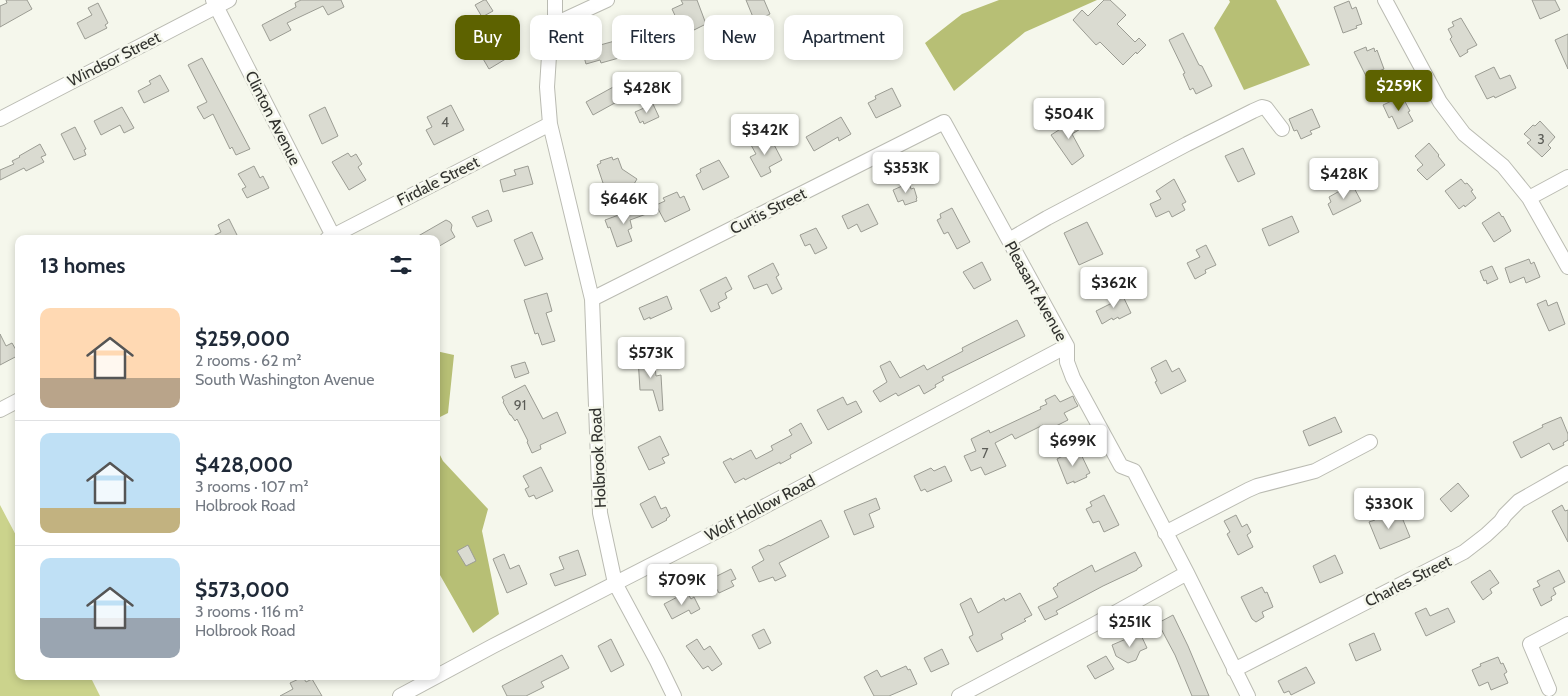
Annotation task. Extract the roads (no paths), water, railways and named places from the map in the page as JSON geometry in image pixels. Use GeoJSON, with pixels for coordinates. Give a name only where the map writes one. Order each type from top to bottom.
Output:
{"type":"FeatureCollection","features":[{"type":"Feature","properties":{"kind":"street","name":"Holbrook Road"},"geometry":{"type":"LineString","coordinates":[[555,0],[555,15]]}},
{"type":"Feature","properties":{"kind":"street"},"geometry":{"type":"LineString","coordinates":[[574,15],[607,0]]}},
{"type":"Feature","properties":{"kind":"street"},"geometry":{"type":"LineString","coordinates":[[1385,0],[1440,102],[1464,134],[1503,166],[1529,198],[1568,267]]}},
{"type":"Feature","properties":{"kind":"street","name":"Windsor Street"},"geometry":{"type":"LineString","coordinates":[[0,119],[219,2]]}},
{"type":"Feature","properties":{"kind":"street","name":"Clinton Avenue"},"geometry":{"type":"LineString","coordinates":[[219,2],[329,235]]}},
{"type":"Feature","properties":{"kind":"street","name":"Holbrook Road"},"geometry":{"type":"LineString","coordinates":[[549,60],[550,124],[592,299],[600,512],[615,583],[674,696]]}},
{"type":"Feature","properties":{"kind":"street"},"geometry":{"type":"LineString","coordinates":[[1009,240],[1187,144],[1257,109],[1266,108],[1282,129]]}},
{"type":"Feature","properties":{"kind":"street","name":"Pleasant Avenue"},"geometry":{"type":"LineString","coordinates":[[944,122],[1067,346],[1067,362],[1073,378],[1121,466],[1134,472],[1248,696]]}},
{"type":"Feature","properties":{"kind":"street","name":"Curtis Street"},"geometry":{"type":"LineString","coordinates":[[592,299],[944,122]]}},
{"type":"Feature","properties":{"kind":"street","name":"Firdale Street"},"geometry":{"type":"LineString","coordinates":[[334,235],[550,124]]}},
{"type":"Feature","properties":{"kind":"street"},"geometry":{"type":"LineString","coordinates":[[1529,198],[1568,177]]}},
{"type":"Feature","properties":{"kind":"street","name":"Wolf Hollow Road"},"geometry":{"type":"LineString","coordinates":[[440,675],[735,522],[1067,346]]}},
{"type":"Feature","properties":{"kind":"street"},"geometry":{"type":"LineString","coordinates":[[0,410],[15,402]]}},
{"type":"Feature","properties":{"kind":"street"},"geometry":{"type":"LineString","coordinates":[[1165,533],[1257,486],[1315,471],[1370,442]]}},
{"type":"Feature","properties":{"kind":"street","name":"Charles Street"},"geometry":{"type":"LineString","coordinates":[[1234,670],[1464,552],[1501,521],[1518,501],[1568,473]]}},
{"type":"Feature","properties":{"kind":"street"},"geometry":{"type":"LineString","coordinates":[[959,696],[1187,573]]}},
{"type":"Feature","properties":{"kind":"street"},"geometry":{"type":"LineString","coordinates":[[1549,689],[1530,644],[1568,624]]}},
{"type":"Feature","properties":{"kind":"street","name":"Wolf Hollow Road"},"geometry":{"type":"LineString","coordinates":[[400,696],[430,680]]}}]}
